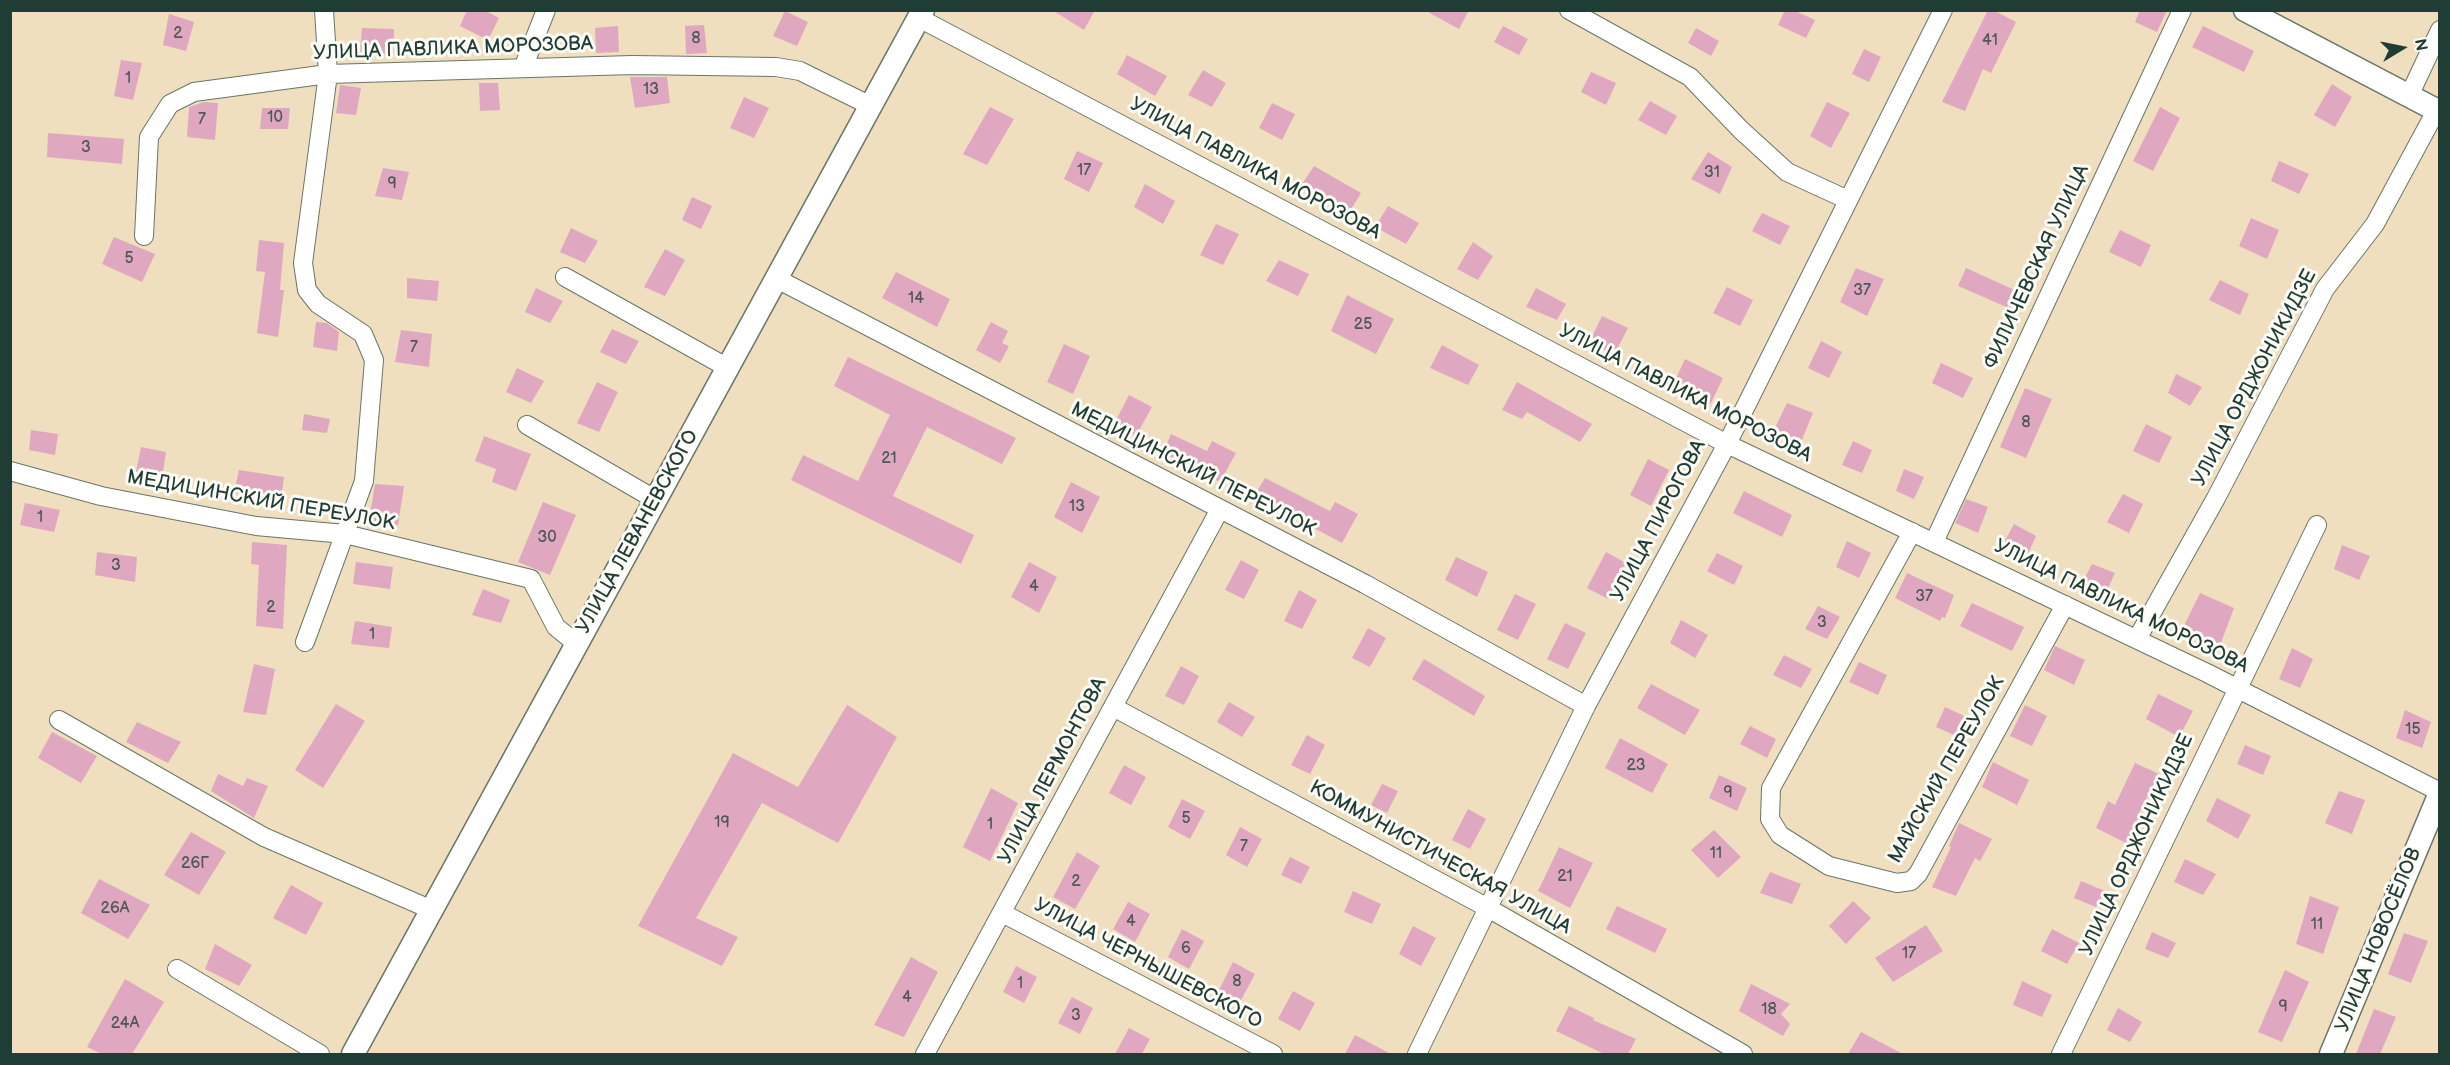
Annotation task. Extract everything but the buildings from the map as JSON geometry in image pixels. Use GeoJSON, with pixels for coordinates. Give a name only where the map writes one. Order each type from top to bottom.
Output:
{"type":"FeatureCollection","features":[{"type":"Feature","properties":{"kind":"street"},"geometry":{"type":"LineString","coordinates":[[306,642],[364,481],[374,360],[363,334],[318,304],[307,290],[303,263],[328,74],[324,10]]}},
{"type":"Feature","properties":{"kind":"street"},"geometry":{"type":"LineString","coordinates":[[523,68],[546,10]]}},
{"type":"Feature","properties":{"kind":"street"},"geometry":{"type":"LineString","coordinates":[[1569,10],[1690,77],[1741,130],[1787,172],[1848,200]]}},
{"type":"Feature","properties":{"kind":"street","name":"УЛИЦА ПИРОГОВА"},"geometry":{"type":"LineString","coordinates":[[1417,1054],[1586,706],[1726,444],[1943,10]]}},
{"type":"Feature","properties":{"kind":"street","name":"ФИЛИЧЕВСКАЯ УЛИЦА"},"geometry":{"type":"LineString","coordinates":[[1934,542],[2182,10]]}},
{"type":"Feature","properties":{"kind":"street"},"geometry":{"type":"LineString","coordinates":[[2245,10],[2438,111]]}},
{"type":"Feature","properties":{"kind":"street","name":"УЛИЦА ПАВЛИКА МОРОЗОВА"},"geometry":{"type":"LineString","coordinates":[[921,14],[1726,444],[2066,604],[2439,792]]}},
{"type":"Feature","properties":{"kind":"street","name":"УЛИЦА ЛЕВАНЕВСКОГО"},"geometry":{"type":"LineString","coordinates":[[353,1054],[921,14]]}},
{"type":"Feature","properties":{"kind":"street"},"geometry":{"type":"LineString","coordinates":[[2409,96],[2439,30]]}},
{"type":"Feature","properties":{"kind":"street","name":"УЛИЦА ПАВЛИКА МОРОЗОВА"},"geometry":{"type":"LineString","coordinates":[[144,236],[149,137],[170,104],[194,92],[328,74],[632,64],[776,67],[800,71],[871,106]]}},
{"type":"Feature","properties":{"kind":"street","name":"УЛИЦА ОРДЖОНИКИДЗЕ"},"geometry":{"type":"LineString","coordinates":[[2137,639],[2216,498],[2325,289],[2375,224],[2438,111]]}},
{"type":"Feature","properties":{"kind":"street"},"geometry":{"type":"LineString","coordinates":[[565,277],[728,368]]}},
{"type":"Feature","properties":{"kind":"street","name":"МЕДИЦИНСКИЙ ПЕРЕУЛОК"},"geometry":{"type":"LineString","coordinates":[[777,279],[1365,584],[1586,706]]}},
{"type":"Feature","properties":{"kind":"street"},"geometry":{"type":"LineString","coordinates":[[527,425],[656,500]]}},
{"type":"Feature","properties":{"kind":"street","name":"МЕДИЦИНСКИЙ ПЕРЕУЛОК"},"geometry":{"type":"LineString","coordinates":[[10,471],[101,496],[256,526],[345,534],[531,579],[556,627],[577,645]]}},
{"type":"Feature","properties":{"kind":"street","name":"УЛИЦА ЛЕРМОНТОВА"},"geometry":{"type":"LineString","coordinates":[[925,1054],[1220,509]]}},
{"type":"Feature","properties":{"kind":"street","name":"УЛИЦА ОРДЖОНИКИДЗЕ"},"geometry":{"type":"LineString","coordinates":[[2061,1054],[2236,688],[2317,525]]}},
{"type":"Feature","properties":{"kind":"street","name":"МАЙСКИЙ ПЕРЕУЛОК"},"geometry":{"type":"LineString","coordinates":[[1912,532],[1771,788],[1770,819],[1780,835],[1829,866],[1897,883],[1911,880],[1918,874],[2066,604]]}},
{"type":"Feature","properties":{"kind":"street","name":"КОММУНИСТИЧЕСКАЯ УЛИЦА"},"geometry":{"type":"LineString","coordinates":[[1113,707],[1488,908],[1743,1054]]}},
{"type":"Feature","properties":{"kind":"street"},"geometry":{"type":"LineString","coordinates":[[59,720],[264,837],[432,910]]}},
{"type":"Feature","properties":{"kind":"street","name":"УЛИЦА НОВОСЁЛОВ"},"geometry":{"type":"LineString","coordinates":[[2331,1054],[2439,792]]}},
{"type":"Feature","properties":{"kind":"street","name":"УЛИЦА ЧЕРНЫШЕВСКОГО"},"geometry":{"type":"LineString","coordinates":[[1002,913],[1272,1054]]}},
{"type":"Feature","properties":{"kind":"street"},"geometry":{"type":"LineString","coordinates":[[177,969],[320,1054]]}}]}
